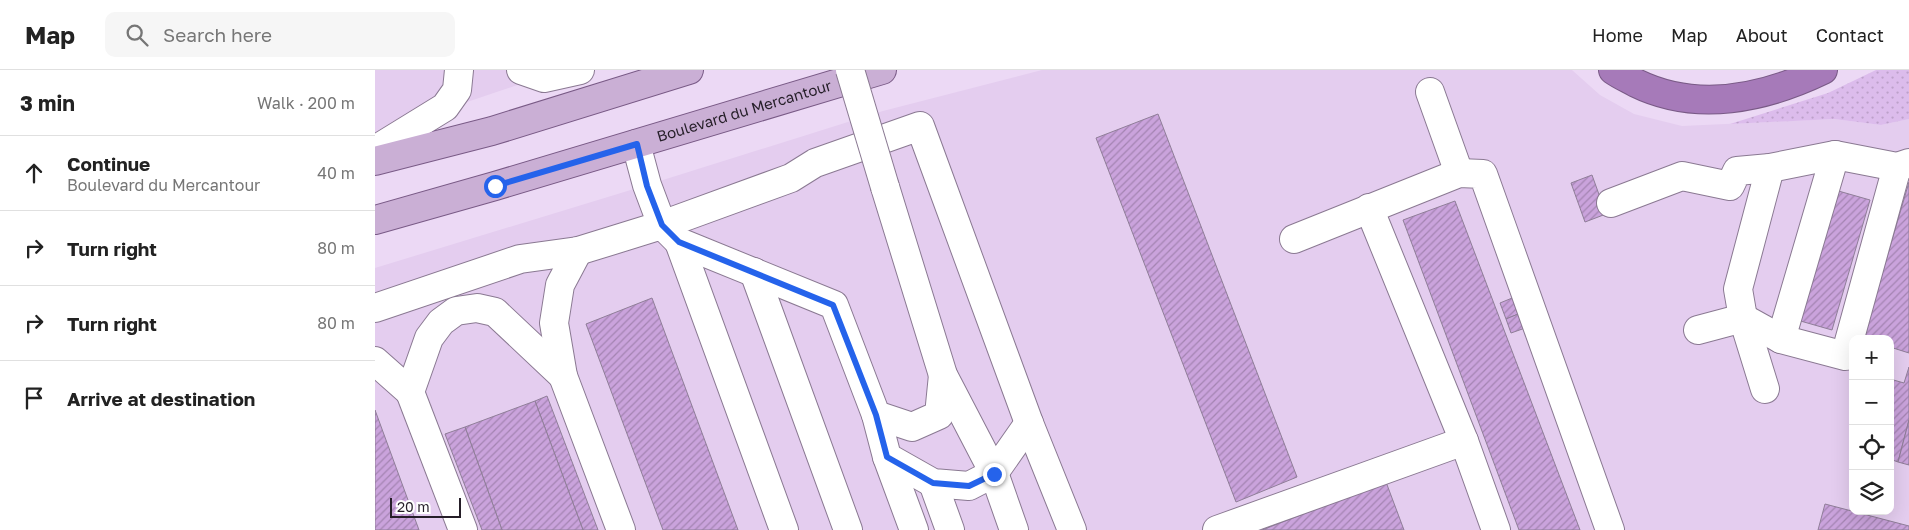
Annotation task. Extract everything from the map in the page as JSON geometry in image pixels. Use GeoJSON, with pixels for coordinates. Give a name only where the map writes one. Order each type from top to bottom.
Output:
{"type":"FeatureCollection","features":[{"type":"Feature","properties":{"kind":"highway"},"geometry":{"type":"LineString","coordinates":[[1613,70],[1660,94],[1686,99],[1718,100],[1774,90],[1823,70]]}},
{"type":"Feature","properties":{"kind":"main road"},"geometry":{"type":"LineString","coordinates":[[375,161],[492,131],[689,70]]}},
{"type":"Feature","properties":{"kind":"main road","name":"Boulevard du Mercantour"},"geometry":{"type":"LineString","coordinates":[[375,220],[882,70]]}},
{"type":"Feature","properties":{"kind":"main road"},"geometry":{"type":"LineString","coordinates":[[375,180],[400,172],[492,131]]}},
{"type":"Feature","properties":{"kind":"lane"},"geometry":{"type":"LineString","coordinates":[[375,150],[445,107],[457,90],[459,70]]}},
{"type":"Feature","properties":{"kind":"lane"},"geometry":{"type":"LineString","coordinates":[[521,70],[545,78],[580,70]]}},
{"type":"Feature","properties":{"kind":"lane"},"geometry":{"type":"LineString","coordinates":[[850,70],[943,375],[994,474],[1014,530]]}},
{"type":"Feature","properties":{"kind":"lane"},"geometry":{"type":"LineString","coordinates":[[1430,92],[1480,168],[1611,530]]}},
{"type":"Feature","properties":{"kind":"lane"},"geometry":{"type":"LineString","coordinates":[[375,308],[520,259],[578,251],[671,233],[791,178],[815,163],[920,126],[1029,423],[1072,530]]}},
{"type":"Feature","properties":{"kind":"lane"},"geometry":{"type":"LineString","coordinates":[[637,144],[647,186],[671,233],[784,530]]}},
{"type":"Feature","properties":{"kind":"lane"},"geometry":{"type":"LineString","coordinates":[[1781,339],[1835,155]]}},
{"type":"Feature","properties":{"kind":"lane"},"geometry":{"type":"LineString","coordinates":[[1611,203],[1682,176],[1730,186],[1737,172],[1770,168],[1835,155],[1903,165],[1845,356],[1781,339],[1743,318],[1697,330]]}},
{"type":"Feature","properties":{"kind":"lane"},"geometry":{"type":"LineString","coordinates":[[1294,239],[1369,208],[1480,168]]}},
{"type":"Feature","properties":{"kind":"lane"},"geometry":{"type":"LineString","coordinates":[[1765,389],[1743,318],[1738,289],[1770,168]]}},
{"type":"Feature","properties":{"kind":"lane"},"geometry":{"type":"LineString","coordinates":[[1369,208],[1464,441],[1496,530]]}},
{"type":"Feature","properties":{"kind":"lane"},"geometry":{"type":"LineString","coordinates":[[671,233],[754,272],[833,305],[876,415],[887,457],[914,530]]}},
{"type":"Feature","properties":{"kind":"lane"},"geometry":{"type":"LineString","coordinates":[[578,251],[560,285],[554,323],[563,376],[621,530]]}},
{"type":"Feature","properties":{"kind":"lane"},"geometry":{"type":"LineString","coordinates":[[754,272],[848,530]]}},
{"type":"Feature","properties":{"kind":"lane"},"geometry":{"type":"LineString","coordinates":[[447,284],[456,311]]}},
{"type":"Feature","properties":{"kind":"lane"},"geometry":{"type":"LineString","coordinates":[[411,392],[429,338],[441,322],[456,311],[477,308],[495,312],[563,376]]}},
{"type":"Feature","properties":{"kind":"lane"},"geometry":{"type":"LineString","coordinates":[[375,361],[411,392],[463,530]]}},
{"type":"Feature","properties":{"kind":"lane"},"geometry":{"type":"LineString","coordinates":[[876,415],[912,427],[939,415],[943,375]]}},
{"type":"Feature","properties":{"kind":"lane"},"geometry":{"type":"LineString","coordinates":[[887,457],[933,483],[969,486],[994,474],[1029,423]]}},
{"type":"Feature","properties":{"kind":"lane"},"geometry":{"type":"LineString","coordinates":[[1217,530],[1464,441]]}},
{"type":"Feature","properties":{"kind":"lane"},"geometry":{"type":"LineString","coordinates":[[933,483],[950,530]]}},
{"type":"Feature","properties":{"kind":"shaded area"},"geometry":{"type":"Polygon","coordinates":[[[375,70],[562,70],[375,133],[375,70]]]}},
{"type":"Feature","properties":{"kind":"shaded area"},"geometry":{"type":"Polygon","coordinates":[[[1042,70],[1572,70],[1600,95],[1634,114],[1682,126],[1834,119],[1881,125],[1909,119],[1909,530],[375,530],[375,268],[883,111],[1042,70]]]}},
{"type":"Feature","properties":{"kind":"shaded area"},"geometry":{"type":"Polygon","coordinates":[[[1876,70],[1909,70],[1909,119],[1881,125],[1834,119],[1730,124],[1828,93],[1876,70]]]}},
{"type":"Feature","properties":{"kind":"building"},"geometry":{"type":"Polygon","coordinates":[[[1158,114],[1297,477],[1236,502],[1096,138],[1158,114]]]}},
{"type":"Feature","properties":{"kind":"building"},"geometry":{"type":"Polygon","coordinates":[[[1592,175],[1606,214],[1585,222],[1571,183],[1592,175]]]}},
{"type":"Feature","properties":{"kind":"building"},"geometry":{"type":"Polygon","coordinates":[[[1909,182],[1909,353],[1894,348],[1894,335],[1864,335],[1909,182]]]}},
{"type":"Feature","properties":{"kind":"building"},"geometry":{"type":"Polygon","coordinates":[[[1835,190],[1870,200],[1832,330],[1797,320],[1835,190]]]}},
{"type":"Feature","properties":{"kind":"building"},"geometry":{"type":"Polygon","coordinates":[[[1455,201],[1580,530],[1519,530],[1403,220],[1455,201]]]}},
{"type":"Feature","properties":{"kind":"building"},"geometry":{"type":"Polygon","coordinates":[[[1517,296],[1523,312],[1506,319],[1500,303],[1517,296]]]}},
{"type":"Feature","properties":{"kind":"building"},"geometry":{"type":"Polygon","coordinates":[[[652,298],[738,530],[663,530],[586,324],[652,298]]]}},
{"type":"Feature","properties":{"kind":"building"},"geometry":{"type":"Polygon","coordinates":[[[1523,312],[1528,327],[1511,333],[1506,319],[1523,312]]]}},
{"type":"Feature","properties":{"kind":"building"},"geometry":{"type":"Polygon","coordinates":[[[1909,367],[1909,420],[1898,462],[1894,460],[1894,380],[1904,383],[1909,367]]]}},
{"type":"Feature","properties":{"kind":"building"},"geometry":{"type":"Polygon","coordinates":[[[547,396],[598,530],[583,530],[535,401],[547,396]]]}},
{"type":"Feature","properties":{"kind":"building"},"geometry":{"type":"Polygon","coordinates":[[[535,401],[583,530],[502,530],[465,427],[535,401]]]}},
{"type":"Feature","properties":{"kind":"building"},"geometry":{"type":"Polygon","coordinates":[[[375,410],[419,530],[375,530],[375,410]]]}},
{"type":"Feature","properties":{"kind":"building"},"geometry":{"type":"Polygon","coordinates":[[[1909,420],[1909,465],[1898,462],[1909,420]]]}},
{"type":"Feature","properties":{"kind":"building"},"geometry":{"type":"Polygon","coordinates":[[[465,427],[502,530],[482,530],[445,434],[465,427]]]}},
{"type":"Feature","properties":{"kind":"building"},"geometry":{"type":"Polygon","coordinates":[[[1386,482],[1404,530],[1262,530],[1386,482]]]}},
{"type":"Feature","properties":{"kind":"building"},"geometry":{"type":"Polygon","coordinates":[[[1825,504],[1849,510],[1849,515],[1867,515],[1909,526],[1909,530],[1818,530],[1825,504]]]}},
{"type":"Feature","properties":{"kind":"route"},"geometry":{"type":"LineString","coordinates":[[495,186],[637,144],[647,186],[662,225],[679,242],[833,305],[876,415],[887,457],[933,483],[969,486],[994,474]]}}]}
